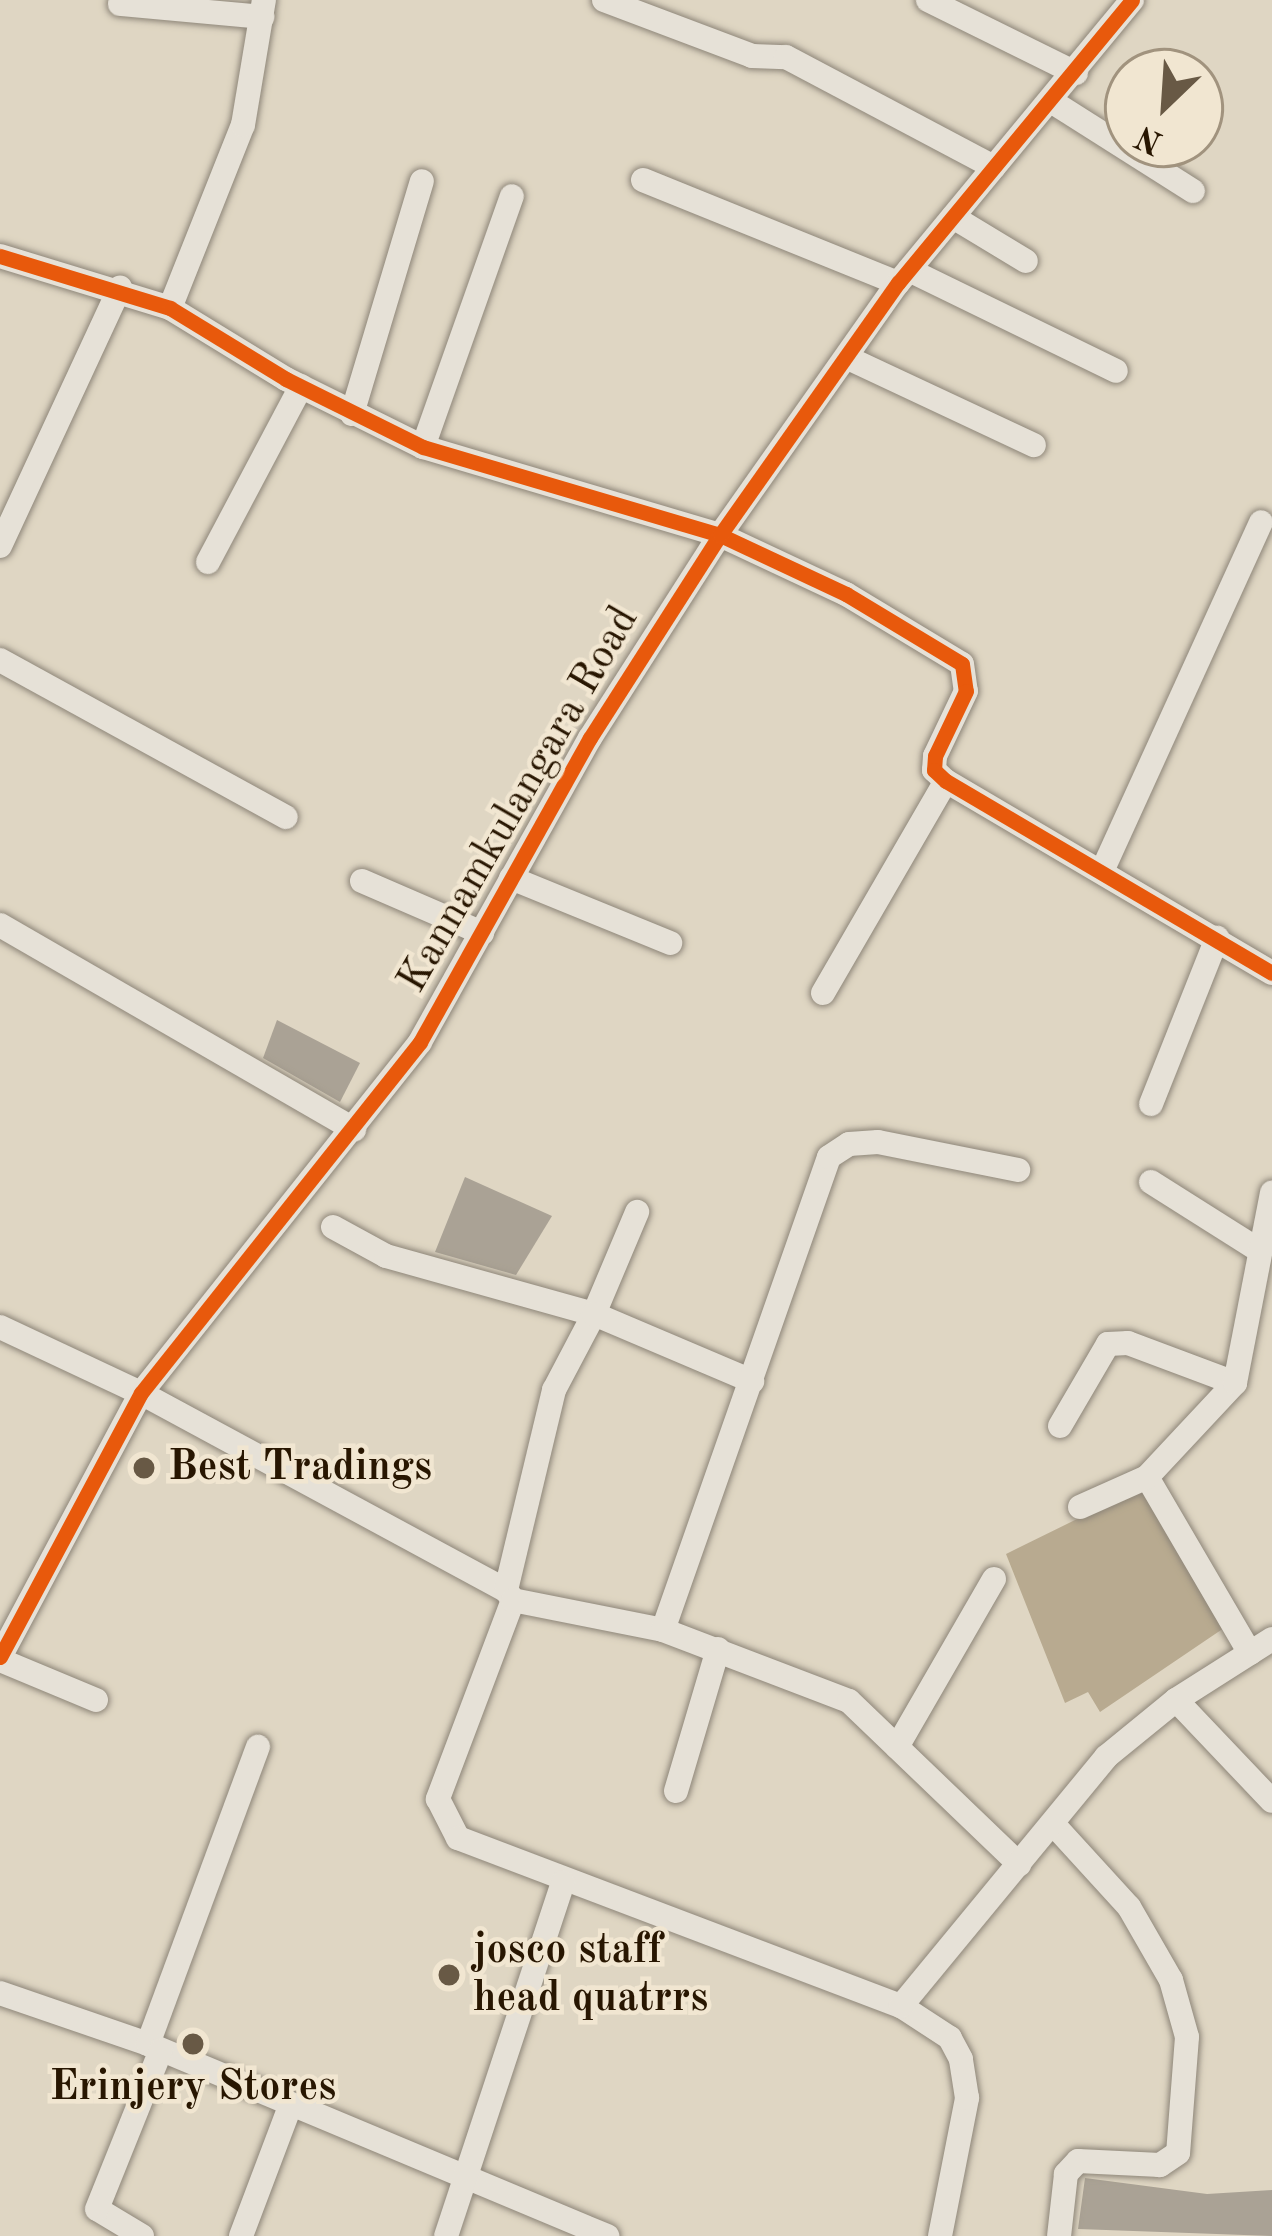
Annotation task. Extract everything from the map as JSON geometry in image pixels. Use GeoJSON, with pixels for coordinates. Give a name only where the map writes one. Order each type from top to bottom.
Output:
{"type":"FeatureCollection","features":[{"type":"Feature","properties":{"kind":"street"},"geometry":{"type":"LineString","coordinates":[[604,0],[752,56],[786,57],[994,167]]}},
{"type":"Feature","properties":{"kind":"street"},"geometry":{"type":"LineString","coordinates":[[928,0],[1076,74]]}},
{"type":"Feature","properties":{"kind":"street","name":"Kannamkulangara Road"},"geometry":{"type":"LineString","coordinates":[[0,1658],[140,1394],[420,1042],[511,878],[720,535],[850,359],[903,276],[1076,74],[1132,0]]}},
{"type":"Feature","properties":{"kind":"street"},"geometry":{"type":"LineString","coordinates":[[120,4],[263,9],[243,125],[170,308]]}},
{"type":"Feature","properties":{"kind":"street"},"geometry":{"type":"LineString","coordinates":[[1051,101],[1193,191]]}},
{"type":"Feature","properties":{"kind":"street"},"geometry":{"type":"LineString","coordinates":[[352,414],[422,181]]}},
{"type":"Feature","properties":{"kind":"street"},"geometry":{"type":"LineString","coordinates":[[643,181],[903,276],[1116,371]]}},
{"type":"Feature","properties":{"kind":"street"},"geometry":{"type":"LineString","coordinates":[[423,447],[512,196]]}},
{"type":"Feature","properties":{"kind":"street"},"geometry":{"type":"LineString","coordinates":[[953,217],[1026,261]]}},
{"type":"Feature","properties":{"kind":"street"},"geometry":{"type":"LineString","coordinates":[[0,256],[120,287],[170,308],[301,386],[423,447],[720,535],[846,595],[962,664],[966,691],[935,756],[934,770],[946,781],[1103,869],[1272,973]]}},
{"type":"Feature","properties":{"kind":"street"},"geometry":{"type":"LineString","coordinates":[[0,546],[6,520],[120,287]]}},
{"type":"Feature","properties":{"kind":"street"},"geometry":{"type":"LineString","coordinates":[[850,359],[1034,445]]}},
{"type":"Feature","properties":{"kind":"street"},"geometry":{"type":"LineString","coordinates":[[208,562],[301,386]]}},
{"type":"Feature","properties":{"kind":"street"},"geometry":{"type":"LineString","coordinates":[[1103,869],[1261,522]]}},
{"type":"Feature","properties":{"kind":"street"},"geometry":{"type":"LineString","coordinates":[[0,660],[286,818]]}},
{"type":"Feature","properties":{"kind":"street"},"geometry":{"type":"LineString","coordinates":[[823,993],[946,781]]}},
{"type":"Feature","properties":{"kind":"street"},"geometry":{"type":"LineString","coordinates":[[511,878],[670,944]]}},
{"type":"Feature","properties":{"kind":"street"},"geometry":{"type":"LineString","coordinates":[[362,881],[482,933]]}},
{"type":"Feature","properties":{"kind":"street"},"geometry":{"type":"LineString","coordinates":[[0,925],[354,1129]]}},
{"type":"Feature","properties":{"kind":"street"},"geometry":{"type":"LineString","coordinates":[[1151,1104],[1217,938]]}},
{"type":"Feature","properties":{"kind":"street"},"geometry":{"type":"LineString","coordinates":[[663,1630],[829,1157],[849,1144],[878,1142],[1018,1170]]}},
{"type":"Feature","properties":{"kind":"street"},"geometry":{"type":"LineString","coordinates":[[1151,1182],[1260,1252]]}},
{"type":"Feature","properties":{"kind":"street"},"geometry":{"type":"LineString","coordinates":[[1080,1507],[1148,1477],[1235,1384],[1272,1193]]}},
{"type":"Feature","properties":{"kind":"street"},"geometry":{"type":"LineString","coordinates":[[638,1212],[594,1314],[554,1390],[509,1595],[438,1799],[458,1838],[563,1883],[901,2006],[950,2038],[961,2060],[967,2098],[940,2236]]}},
{"type":"Feature","properties":{"kind":"street"},"geometry":{"type":"LineString","coordinates":[[332,1227],[386,1256],[594,1314],[752,1381]]}},
{"type":"Feature","properties":{"kind":"street"},"geometry":{"type":"LineString","coordinates":[[0,1328],[140,1394],[509,1595],[663,1630],[849,1701],[1019,1864]]}},
{"type":"Feature","properties":{"kind":"street"},"geometry":{"type":"LineString","coordinates":[[1060,1426],[1108,1344],[1128,1343],[1235,1384]]}},
{"type":"Feature","properties":{"kind":"street"},"geometry":{"type":"LineString","coordinates":[[901,2006],[1055,1826],[1106,1757],[1176,1700],[1261,1646],[1148,1477]]}},
{"type":"Feature","properties":{"kind":"street"},"geometry":{"type":"LineString","coordinates":[[897,1748],[994,1579]]}},
{"type":"Feature","properties":{"kind":"street"},"geometry":{"type":"LineString","coordinates":[[676,1791],[718,1649]]}},
{"type":"Feature","properties":{"kind":"street"},"geometry":{"type":"LineString","coordinates":[[0,1658],[96,1700]]}},
{"type":"Feature","properties":{"kind":"street"},"geometry":{"type":"LineString","coordinates":[[1176,1700],[1272,1801]]}},
{"type":"Feature","properties":{"kind":"street"},"geometry":{"type":"LineString","coordinates":[[142,2236],[97,2209],[258,1747]]}},
{"type":"Feature","properties":{"kind":"street"},"geometry":{"type":"LineString","coordinates":[[1055,1826],[1130,1907],[1171,1980],[1187,2037],[1178,2153],[1160,2165],[1078,2161],[1066,2174],[1059,2236]]}},
{"type":"Feature","properties":{"kind":"street"},"geometry":{"type":"LineString","coordinates":[[446,2236],[563,1883]]}},
{"type":"Feature","properties":{"kind":"street"},"geometry":{"type":"LineString","coordinates":[[0,1993],[155,2047],[464,2182],[608,2236]]}},
{"type":"Feature","properties":{"kind":"street"},"geometry":{"type":"LineString","coordinates":[[242,2236],[290,2106]]}},
{"type":"Feature","properties":{"kind":"shaded area"},"geometry":{"type":"Polygon","coordinates":[[[1140,1488],[1224,1628],[1100,1712],[1088,1692],[1065,1703],[1006,1554],[1140,1488]]]}},
{"type":"Feature","properties":{"kind":"building"},"geometry":{"type":"Polygon","coordinates":[[[277,1020],[360,1063],[340,1102],[263,1058],[277,1020]]]}},
{"type":"Feature","properties":{"kind":"building"},"geometry":{"type":"Polygon","coordinates":[[[465,1177],[552,1216],[516,1275],[435,1252],[465,1177]]]}},
{"type":"Feature","properties":{"kind":"building"},"geometry":{"type":"Polygon","coordinates":[[[1085,2178],[1207,2194],[1272,2190],[1272,2236],[1078,2229],[1085,2178]]]}},
{"type":"Feature","properties":{"kind":"cycle path"},"geometry":{"type":"LineString","coordinates":[[0,1657],[141,1393],[420,1042],[590,738],[720,535],[898,283],[1132,0]]}},
{"type":"Feature","properties":{"kind":"cycle path"},"geometry":{"type":"LineString","coordinates":[[0,256],[170,308],[286,379],[423,447],[720,535],[846,594],[962,664],[966,691],[935,756],[934,770],[946,781],[1272,973]]}},
{"type":"Feature","properties":{"kind":"place","name":"Best Tradings"},"geometry":{"type":"Point","coordinates":[144,1468]}},
{"type":"Feature","properties":{"kind":"place","name":"josco staff head quatrrs"},"geometry":{"type":"Point","coordinates":[449,1975]}},
{"type":"Feature","properties":{"kind":"place","name":"Erinjery Stores"},"geometry":{"type":"Point","coordinates":[193,2044]}}]}
